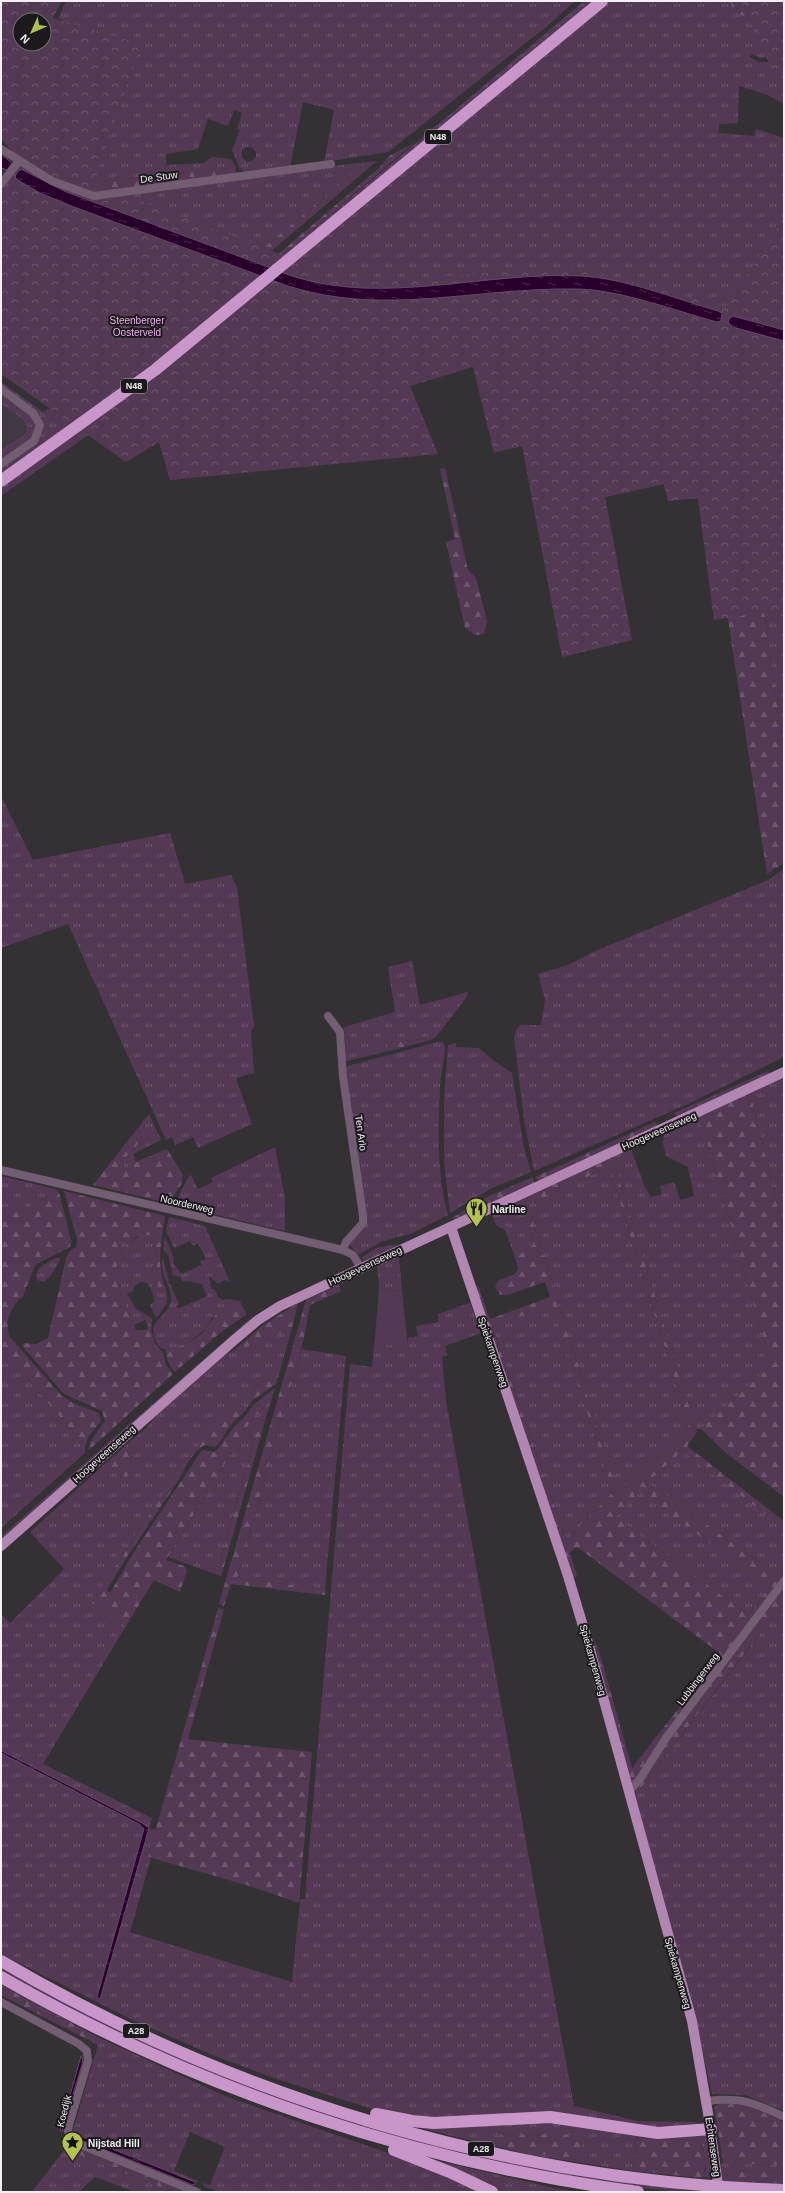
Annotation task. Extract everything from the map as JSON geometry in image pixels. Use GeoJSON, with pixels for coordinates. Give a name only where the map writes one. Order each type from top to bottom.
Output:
{"type":"FeatureCollection","features":[{"type":"Feature","properties":{"kind":"highway","name":"N48"},"geometry":{"type":"LineString","coordinates":[[1,481],[128,391],[262,284],[602,1]]}},
{"type":"Feature","properties":{"kind":"highway","name":"A28"},"geometry":{"type":"LineString","coordinates":[[1,1961],[115,2022],[199,2059],[265,2085],[371,2121],[475,2148],[578,2168],[732,2187],[784,2190]]}},
{"type":"Feature","properties":{"kind":"highway","name":"A28"},"geometry":{"type":"LineString","coordinates":[[1,1977],[84,2023],[157,2057],[257,2098],[340,2126],[416,2149],[499,2168],[638,2192]]}},
{"type":"Feature","properties":{"kind":"highway","name":"A28"},"geometry":{"type":"LineString","coordinates":[[265,2085],[300,2092],[382,2116],[417,2122],[449,2123],[537,2117],[578,2120],[658,2133],[711,2129]]}},
{"type":"Feature","properties":{"kind":"highway","name":"A28"},"geometry":{"type":"LineString","coordinates":[[340,2126],[362,2138],[452,2172],[492,2192]]}},
{"type":"Feature","properties":{"kind":"main road","name":"Hoogeveenseweg"},"geometry":{"type":"LineString","coordinates":[[1,1546],[258,1320],[289,1301],[784,1072]]}},
{"type":"Feature","properties":{"kind":"main road","name":"Spiekampenweg"},"geometry":{"type":"LineString","coordinates":[[451,1227],[568,1576],[692,2021],[706,2101]]}},
{"type":"Feature","properties":{"kind":"main road","name":"Echtenseweg"},"geometry":{"type":"LineString","coordinates":[[706,2101],[719,2192]]}},
{"type":"Feature","properties":{"kind":"street","name":"De Stuw"},"geometry":{"type":"LineString","coordinates":[[1,149],[19,162],[61,185],[94,196],[331,164]]}},
{"type":"Feature","properties":{"kind":"street"},"geometry":{"type":"LineString","coordinates":[[1,184],[19,162]]}},
{"type":"Feature","properties":{"kind":"street"},"geometry":{"type":"LineString","coordinates":[[1,389],[33,413],[40,425],[34,441],[1,464]]}},
{"type":"Feature","properties":{"kind":"street","name":"Ten Arlo"},"geometry":{"type":"LineString","coordinates":[[328,1016],[340,1032],[342,1077],[363,1216],[363,1224],[346,1242],[343,1250]]}},
{"type":"Feature","properties":{"kind":"street","name":"Noorderweg"},"geometry":{"type":"LineString","coordinates":[[1,1170],[343,1250],[353,1255],[362,1268]]}},
{"type":"Feature","properties":{"kind":"street","name":"Lubbingerweg"},"geometry":{"type":"LineString","coordinates":[[629,1791],[640,1779],[666,1738],[784,1580]]}},
{"type":"Feature","properties":{"kind":"street","name":"Koedijk"},"geometry":{"type":"LineString","coordinates":[[1,2002],[79,2044],[87,2051],[88,2061],[68,2132],[74,2142],[197,2192]]}},
{"type":"Feature","properties":{"kind":"street"},"geometry":{"type":"LineString","coordinates":[[706,2101],[730,2099],[746,2100],[784,2117]]}},
{"type":"Feature","properties":{"kind":"shaded area"},"geometry":{"type":"Polygon","coordinates":[[[1,404],[21,418],[27,426],[24,433],[1,450],[1,404]]]}},
{"type":"Feature","properties":{"kind":"green space","name":"Steenberger Oosterveld"},"geometry":{"type":"Polygon","coordinates":[[[1,1],[62,1],[53,18],[141,44],[94,183],[306,264],[305,276],[365,283],[572,266],[726,307],[784,218],[784,610],[714,620],[698,498],[668,501],[664,484],[605,497],[632,640],[562,657],[522,446],[494,453],[473,367],[410,386],[438,454],[170,480],[159,442],[126,462],[1,374],[1,194],[26,163],[16,157],[1,138],[1,1]]]}},
{"type":"Feature","properties":{"kind":"green space"},"geometry":{"type":"Polygon","coordinates":[[[66,1],[575,1],[546,27],[388,152],[324,162],[334,110],[303,102],[290,167],[247,173],[240,169],[232,150],[240,130],[237,129],[242,113],[234,110],[228,126],[208,119],[198,149],[166,154],[166,165],[204,163],[212,157],[231,159],[236,167],[101,182],[99,192],[95,193],[65,21],[58,18],[66,1]],[[246,147],[242,151],[242,158],[247,162],[252,161],[256,157],[256,152],[251,147],[246,147]]]}},
{"type":"Feature","properties":{"kind":"green space"},"geometry":{"type":"Polygon","coordinates":[[[584,1],[596,1],[274,269],[16,179],[1,256],[1,187],[18,167],[23,166],[271,265],[584,1]]]}},
{"type":"Feature","properties":{"kind":"green space"},"geometry":{"type":"Polygon","coordinates":[[[608,1],[730,1],[733,9],[750,16],[771,57],[760,58],[752,54],[749,57],[759,62],[774,62],[784,92],[784,104],[768,95],[739,86],[738,123],[719,124],[719,133],[754,136],[756,129],[784,138],[784,295],[762,310],[357,287],[282,272],[608,1]]]}},
{"type":"Feature","properties":{"kind":"green space"},"geometry":{"type":"Polygon","coordinates":[[[730,1],[759,1],[751,16],[742,16],[733,9],[730,1]]]}},
{"type":"Feature","properties":{"kind":"green space"},"geometry":{"type":"Polygon","coordinates":[[[741,1],[784,1],[784,95],[741,1]]]}},
{"type":"Feature","properties":{"kind":"green space"},"geometry":{"type":"Polygon","coordinates":[[[414,143],[271,265],[276,256],[379,168],[389,156],[414,143]]]}},
{"type":"Feature","properties":{"kind":"green space"},"geometry":{"type":"Polygon","coordinates":[[[377,161],[268,254],[261,248],[266,246],[367,162],[377,161]]]}},
{"type":"Feature","properties":{"kind":"green space"},"geometry":{"type":"Polygon","coordinates":[[[367,162],[266,246],[261,248],[112,195],[230,178],[367,162]]]}},
{"type":"Feature","properties":{"kind":"green space"},"geometry":{"type":"Polygon","coordinates":[[[236,167],[235,174],[99,192],[101,182],[236,167]]]}},
{"type":"Feature","properties":{"kind":"green space"},"geometry":{"type":"Polygon","coordinates":[[[568,319],[784,610],[764,611],[784,750],[784,863],[767,874],[728,619],[710,586],[698,498],[668,501],[664,484],[604,497],[568,319]]]}},
{"type":"Feature","properties":{"kind":"green space"},"geometry":{"type":"Polygon","coordinates":[[[206,327],[1,476],[1,466],[39,438],[42,426],[1,387],[1,382],[43,412],[206,327]]]}},
{"type":"Feature","properties":{"kind":"green space"},"geometry":{"type":"Polygon","coordinates":[[[1,391],[36,421],[36,435],[1,462],[1,450],[25,433],[27,426],[21,418],[1,404],[1,391]]]}},
{"type":"Feature","properties":{"kind":"green space"},"geometry":{"type":"Polygon","coordinates":[[[129,395],[111,419],[1,496],[1,485],[129,395]]]}},
{"type":"Feature","properties":{"kind":"green space"},"geometry":{"type":"Polygon","coordinates":[[[445,468],[468,570],[476,578],[487,621],[484,634],[475,635],[465,628],[446,542],[455,539],[440,469],[445,468]]]}},
{"type":"Feature","properties":{"kind":"green space"},"geometry":{"type":"Polygon","coordinates":[[[784,610],[784,750],[764,611],[784,610]]]}},
{"type":"Feature","properties":{"kind":"green space"},"geometry":{"type":"Polygon","coordinates":[[[1,796],[33,860],[170,833],[185,884],[231,875],[237,887],[254,1026],[251,1032],[254,1073],[236,1078],[252,1124],[198,1148],[193,1137],[175,1145],[172,1137],[166,1140],[68,924],[1,948],[1,796]]]}},
{"type":"Feature","properties":{"kind":"green space"},"geometry":{"type":"Polygon","coordinates":[[[784,869],[784,1057],[688,1104],[534,1171],[524,1120],[514,1037],[516,1030],[521,1025],[541,1025],[545,999],[538,974],[568,965],[600,949],[768,880],[784,869]]]}},
{"type":"Feature","properties":{"kind":"green space"},"geometry":{"type":"Polygon","coordinates":[[[412,961],[420,1005],[468,992],[466,998],[436,1037],[388,1043],[389,1051],[347,1061],[344,1027],[395,1012],[388,967],[412,961]]]}},
{"type":"Feature","properties":{"kind":"green space"},"geometry":{"type":"Polygon","coordinates":[[[436,1037],[431,1040],[389,1051],[388,1043],[436,1037]]]}},
{"type":"Feature","properties":{"kind":"green space"},"geometry":{"type":"Polygon","coordinates":[[[442,1042],[445,1046],[440,1084],[439,1153],[444,1200],[448,1215],[412,1233],[381,1242],[358,1255],[349,1244],[364,1224],[344,1070],[347,1066],[442,1042]]]}},
{"type":"Feature","properties":{"kind":"green space"},"geometry":{"type":"Polygon","coordinates":[[[456,1043],[456,1047],[479,1048],[512,1073],[523,1143],[531,1172],[492,1188],[450,1213],[444,1162],[444,1100],[448,1045],[456,1043]]]}},
{"type":"Feature","properties":{"kind":"green space"},"geometry":{"type":"Polygon","coordinates":[[[768,1071],[770,1074],[677,1119],[674,1113],[768,1071]]]}},
{"type":"Feature","properties":{"kind":"green space"},"geometry":{"type":"Polygon","coordinates":[[[784,1076],[784,1232],[750,1092],[784,1076]]]}},
{"type":"Feature","properties":{"kind":"green space"},"geometry":{"type":"Polygon","coordinates":[[[750,1092],[784,1232],[784,1497],[726,1453],[701,1429],[771,1365],[703,1128],[697,1116],[750,1092]]]}},
{"type":"Feature","properties":{"kind":"green space"},"geometry":{"type":"Polygon","coordinates":[[[149,1114],[161,1140],[133,1154],[136,1162],[126,1169],[122,1162],[143,1138],[137,1129],[149,1114]]]}},
{"type":"Feature","properties":{"kind":"green space"},"geometry":{"type":"Polygon","coordinates":[[[697,1116],[703,1128],[771,1365],[701,1429],[696,1429],[612,1156],[631,1149],[644,1185],[651,1197],[662,1194],[660,1186],[674,1182],[680,1200],[694,1196],[688,1167],[666,1156],[663,1143],[664,1132],[697,1116]]]}},
{"type":"Feature","properties":{"kind":"green space"},"geometry":{"type":"Polygon","coordinates":[[[655,1122],[658,1126],[540,1182],[535,1177],[655,1122]]]}},
{"type":"Feature","properties":{"kind":"green space"},"geometry":{"type":"Polygon","coordinates":[[[137,1129],[143,1138],[122,1162],[126,1169],[136,1162],[167,1149],[183,1175],[181,1185],[168,1203],[93,1185],[137,1129]]]}},
{"type":"Feature","properties":{"kind":"green space"},"geometry":{"type":"Polygon","coordinates":[[[275,1147],[285,1198],[285,1231],[174,1205],[189,1176],[191,1175],[198,1189],[213,1182],[211,1178],[275,1147]]]}},
{"type":"Feature","properties":{"kind":"green space"},"geometry":{"type":"Polygon","coordinates":[[[612,1156],[697,1432],[687,1446],[784,1521],[784,1528],[682,1451],[650,1480],[637,1476],[686,1431],[689,1425],[609,1167],[574,1183],[570,1176],[612,1156]]]}},
{"type":"Feature","properties":{"kind":"green space"},"geometry":{"type":"Polygon","coordinates":[[[609,1167],[689,1425],[686,1431],[637,1476],[650,1479],[682,1450],[784,1528],[784,1568],[778,1576],[655,1487],[634,1479],[620,1491],[617,1489],[528,1206],[537,1199],[534,1193],[539,1191],[542,1197],[568,1185],[565,1179],[570,1176],[574,1183],[609,1167]]]}},
{"type":"Feature","properties":{"kind":"green space"},"geometry":{"type":"Polygon","coordinates":[[[1,1176],[55,1189],[59,1192],[1,1219],[1,1176]]]}},
{"type":"Feature","properties":{"kind":"green space"},"geometry":{"type":"Polygon","coordinates":[[[533,1177],[534,1184],[454,1220],[452,1218],[489,1196],[533,1177]]]}},
{"type":"Feature","properties":{"kind":"green space"},"geometry":{"type":"Polygon","coordinates":[[[565,1179],[568,1185],[542,1198],[539,1191],[565,1179]]]}},
{"type":"Feature","properties":{"kind":"green space"},"geometry":{"type":"Polygon","coordinates":[[[64,1191],[165,1216],[160,1262],[166,1290],[160,1292],[157,1278],[156,1248],[150,1235],[138,1236],[127,1244],[123,1238],[117,1241],[121,1250],[117,1265],[119,1290],[136,1330],[151,1330],[155,1344],[163,1353],[166,1365],[173,1374],[88,1451],[90,1442],[105,1421],[102,1411],[64,1394],[22,1346],[24,1343],[36,1344],[48,1338],[66,1258],[70,1251],[76,1247],[77,1240],[64,1191]]]}},
{"type":"Feature","properties":{"kind":"green space"},"geometry":{"type":"Polygon","coordinates":[[[59,1192],[71,1240],[70,1247],[35,1265],[22,1299],[20,1298],[11,1311],[8,1321],[8,1331],[9,1336],[62,1396],[73,1403],[99,1413],[101,1421],[88,1437],[85,1447],[1,1346],[1,1219],[59,1192]]]}},
{"type":"Feature","properties":{"kind":"green space"},"geometry":{"type":"Polygon","coordinates":[[[534,1193],[537,1199],[528,1206],[617,1489],[620,1491],[634,1479],[655,1487],[778,1576],[784,1568],[784,1576],[754,1618],[751,1612],[769,1587],[640,1492],[615,1517],[748,1615],[750,1622],[635,1782],[629,1782],[590,1639],[595,1642],[600,1654],[632,1768],[721,1654],[577,1547],[570,1552],[577,1576],[572,1578],[561,1546],[613,1492],[552,1304],[492,1326],[564,1534],[558,1537],[473,1287],[477,1286],[479,1288],[490,1319],[550,1297],[545,1282],[507,1295],[500,1295],[495,1286],[499,1280],[515,1274],[518,1269],[515,1257],[534,1244],[520,1199],[534,1193]]]}},
{"type":"Feature","properties":{"kind":"green space"},"geometry":{"type":"Polygon","coordinates":[[[520,1199],[534,1244],[515,1257],[505,1230],[497,1226],[491,1213],[520,1199]]]}},
{"type":"Feature","properties":{"kind":"green space"},"geometry":{"type":"Polygon","coordinates":[[[169,1217],[205,1226],[230,1282],[225,1280],[218,1284],[209,1276],[211,1288],[215,1290],[218,1297],[223,1300],[229,1299],[240,1301],[241,1304],[237,1310],[212,1317],[207,1327],[190,1341],[176,1348],[164,1349],[157,1343],[153,1327],[168,1308],[171,1301],[170,1290],[163,1274],[163,1257],[169,1282],[179,1304],[177,1306],[178,1309],[207,1296],[202,1284],[189,1281],[183,1282],[180,1277],[173,1275],[168,1255],[163,1250],[165,1237],[174,1258],[173,1264],[182,1274],[202,1265],[200,1261],[206,1259],[198,1243],[193,1246],[190,1241],[174,1248],[166,1231],[169,1217]]]}},
{"type":"Feature","properties":{"kind":"green space"},"geometry":{"type":"Polygon","coordinates":[[[143,1234],[150,1235],[154,1241],[157,1255],[158,1285],[160,1292],[166,1290],[167,1302],[156,1318],[150,1305],[155,1300],[148,1283],[142,1282],[134,1286],[133,1291],[127,1294],[136,1309],[152,1318],[151,1330],[147,1330],[148,1326],[145,1320],[134,1325],[119,1290],[117,1265],[121,1250],[117,1241],[123,1238],[127,1244],[143,1234]]]}},
{"type":"Feature","properties":{"kind":"green space"},"geometry":{"type":"Polygon","coordinates":[[[407,1243],[365,1262],[361,1258],[376,1248],[407,1243]]]}},
{"type":"Feature","properties":{"kind":"green space"},"geometry":{"type":"Polygon","coordinates":[[[399,1255],[402,1291],[379,1288],[377,1265],[399,1255]]]}},
{"type":"Feature","properties":{"kind":"green space"},"geometry":{"type":"Polygon","coordinates":[[[56,1258],[60,1258],[60,1260],[52,1274],[44,1282],[37,1280],[36,1276],[39,1269],[56,1258]]]}},
{"type":"Feature","properties":{"kind":"green space"},"geometry":{"type":"Polygon","coordinates":[[[339,1285],[341,1291],[310,1305],[304,1338],[237,1578],[325,1589],[325,1595],[231,1584],[224,1606],[219,1604],[306,1300],[339,1285]]]}},
{"type":"Feature","properties":{"kind":"green space"},"geometry":{"type":"Polygon","coordinates":[[[379,1288],[402,1291],[408,1346],[382,1345],[375,1337],[379,1288]]]}},
{"type":"Feature","properties":{"kind":"green space"},"geometry":{"type":"Polygon","coordinates":[[[298,1303],[292,1328],[230,1354],[262,1326],[298,1303]]]}},
{"type":"Feature","properties":{"kind":"green space"},"geometry":{"type":"Polygon","coordinates":[[[470,1303],[481,1333],[445,1346],[447,1355],[442,1357],[446,1401],[574,2106],[638,2121],[696,2122],[702,2126],[683,2129],[438,2119],[382,2112],[274,2078],[215,2056],[135,2021],[1,1954],[1,1753],[139,1824],[144,1829],[97,1997],[100,1999],[146,1826],[1,1752],[1,1614],[10,1623],[64,1569],[30,1532],[106,1463],[115,1471],[134,1469],[125,1446],[147,1427],[161,1409],[220,1356],[292,1328],[279,1374],[254,1388],[251,1396],[253,1400],[248,1407],[234,1405],[222,1414],[134,1537],[92,1603],[126,1626],[43,1764],[152,1818],[149,1828],[156,1830],[148,1857],[151,1858],[130,1932],[292,1982],[300,1899],[305,1899],[350,1364],[372,1367],[375,1337],[382,1345],[408,1345],[408,1338],[418,1336],[416,1326],[438,1322],[438,1314],[470,1303]]]}},
{"type":"Feature","properties":{"kind":"green space"},"geometry":{"type":"Polygon","coordinates":[[[552,1303],[613,1492],[561,1546],[558,1537],[564,1534],[492,1325],[552,1303]]]}},
{"type":"Feature","properties":{"kind":"green space"},"geometry":{"type":"Polygon","coordinates":[[[241,1304],[247,1314],[220,1333],[175,1372],[172,1369],[165,1350],[182,1345],[197,1337],[205,1330],[218,1312],[221,1310],[225,1312],[237,1309],[241,1304]]]}},
{"type":"Feature","properties":{"kind":"green space"},"geometry":{"type":"Polygon","coordinates":[[[264,1312],[1,1544],[1,1536],[251,1318],[264,1312]]]}},
{"type":"Feature","properties":{"kind":"green space"},"geometry":{"type":"Polygon","coordinates":[[[1,1346],[85,1447],[85,1453],[1,1528],[1,1346]]]}},
{"type":"Feature","properties":{"kind":"green space"},"geometry":{"type":"Polygon","coordinates":[[[301,1349],[346,1356],[325,1589],[237,1578],[301,1349]]]}},
{"type":"Feature","properties":{"kind":"green space"},"geometry":{"type":"Polygon","coordinates":[[[279,1374],[276,1384],[253,1400],[251,1396],[254,1388],[279,1374]]]}},
{"type":"Feature","properties":{"kind":"green space"},"geometry":{"type":"Polygon","coordinates":[[[275,1388],[272,1398],[249,1424],[166,1560],[184,1566],[187,1570],[180,1592],[154,1580],[126,1626],[92,1603],[129,1545],[181,1469],[222,1413],[234,1405],[248,1407],[230,1426],[222,1440],[215,1447],[205,1445],[195,1452],[176,1484],[115,1576],[107,1590],[110,1593],[132,1555],[202,1450],[215,1452],[253,1405],[275,1388]]]}},
{"type":"Feature","properties":{"kind":"green space"},"geometry":{"type":"Polygon","coordinates":[[[272,1398],[265,1421],[260,1420],[218,1568],[223,1570],[221,1576],[168,1557],[249,1424],[272,1398]]]}},
{"type":"Feature","properties":{"kind":"green space"},"geometry":{"type":"Polygon","coordinates":[[[260,1420],[265,1421],[223,1570],[218,1569],[260,1420]]]}},
{"type":"Feature","properties":{"kind":"green space"},"geometry":{"type":"Polygon","coordinates":[[[125,1446],[134,1469],[127,1477],[121,1476],[106,1463],[125,1446]]]}},
{"type":"Feature","properties":{"kind":"green space"},"geometry":{"type":"Polygon","coordinates":[[[640,1491],[769,1587],[751,1612],[754,1618],[750,1622],[748,1615],[615,1517],[640,1491]]]}},
{"type":"Feature","properties":{"kind":"green space"},"geometry":{"type":"Polygon","coordinates":[[[784,1585],[784,1604],[766,1628],[755,1624],[784,1585]]]}},
{"type":"Feature","properties":{"kind":"green space"},"geometry":{"type":"Polygon","coordinates":[[[784,1604],[784,2111],[745,2095],[712,2094],[689,1992],[634,1797],[760,1634],[752,1628],[755,1624],[766,1627],[784,1604]]]}},
{"type":"Feature","properties":{"kind":"green space"},"geometry":{"type":"Polygon","coordinates":[[[218,1608],[224,1609],[188,1739],[312,1752],[299,1903],[250,1886],[148,1857],[218,1608]]]}},
{"type":"Feature","properties":{"kind":"green space"},"geometry":{"type":"Polygon","coordinates":[[[752,1628],[760,1633],[634,1797],[633,1792],[652,1762],[752,1628]]]}},
{"type":"Feature","properties":{"kind":"green space"},"geometry":{"type":"Polygon","coordinates":[[[1,1965],[71,2004],[371,2125],[716,2192],[677,2192],[608,2184],[439,2150],[291,2106],[141,2045],[1,1972],[1,1965]]]}},
{"type":"Feature","properties":{"kind":"green space"},"geometry":{"type":"Polygon","coordinates":[[[1,1985],[100,2038],[98,2045],[1,1995],[1,1985]]]}},
{"type":"Feature","properties":{"kind":"green space"},"geometry":{"type":"Polygon","coordinates":[[[100,2038],[225,2096],[416,2163],[483,2192],[219,2192],[203,2186],[204,2183],[210,2185],[225,2147],[190,2132],[174,2171],[198,2181],[197,2183],[78,2137],[72,2134],[100,2038]]]}},
{"type":"Feature","properties":{"kind":"green space"},"geometry":{"type":"Polygon","coordinates":[[[720,2103],[747,2105],[784,2122],[784,2166],[723,2162],[714,2107],[720,2103]]]}},
{"type":"Feature","properties":{"kind":"green space"},"geometry":{"type":"Polygon","coordinates":[[[521,2119],[705,2134],[707,2136],[715,2178],[701,2177],[706,2170],[703,2147],[699,2139],[670,2140],[636,2137],[633,2171],[532,2155],[399,2123],[521,2119]],[[538,2134],[501,2135],[502,2145],[581,2161],[538,2134]]]}},
{"type":"Feature","properties":{"kind":"green space"},"geometry":{"type":"Polygon","coordinates":[[[501,2135],[581,2135],[584,2159],[582,2161],[505,2147],[500,2142],[501,2135]]]}},
{"type":"Feature","properties":{"kind":"green space"},"geometry":{"type":"Polygon","coordinates":[[[636,2137],[670,2140],[700,2139],[705,2159],[705,2169],[701,2178],[633,2171],[636,2137]]]}},
{"type":"Feature","properties":{"kind":"green space"},"geometry":{"type":"Polygon","coordinates":[[[70,2142],[190,2192],[167,2190],[65,2149],[70,2142]]]}},
{"type":"Feature","properties":{"kind":"green space"},"geometry":{"type":"Polygon","coordinates":[[[65,2149],[172,2192],[135,2192],[95,2177],[79,2192],[32,2192],[65,2149]]]}},
{"type":"Feature","properties":{"kind":"green space"},"geometry":{"type":"Polygon","coordinates":[[[426,2158],[549,2187],[580,2192],[496,2192],[426,2158]]]}},
{"type":"Feature","properties":{"kind":"green space"},"geometry":{"type":"Polygon","coordinates":[[[723,2162],[784,2166],[784,2172],[727,2170],[728,2181],[722,2180],[721,2165],[723,2162]]]}},
{"type":"Feature","properties":{"kind":"green space"},"geometry":{"type":"Polygon","coordinates":[[[727,2170],[784,2172],[784,2184],[728,2181],[727,2170]]]}},
{"type":"Feature","properties":{"kind":"water"},"geometry":{"type":"Polygon","coordinates":[[[1,154],[12,163],[7,170],[1,168],[1,154]]]}},
{"type":"Feature","properties":{"kind":"water"},"geometry":{"type":"Polygon","coordinates":[[[19,170],[23,170],[64,191],[292,276],[327,284],[363,288],[399,288],[508,278],[581,276],[632,285],[718,311],[722,313],[721,321],[717,322],[647,301],[592,290],[539,290],[395,300],[360,299],[324,295],[288,286],[74,207],[40,193],[16,179],[15,176],[19,170]]]}},
{"type":"Feature","properties":{"kind":"water"},"geometry":{"type":"Polygon","coordinates":[[[733,316],[784,330],[784,341],[732,327],[728,322],[733,316]]]}},
{"type":"Feature","properties":{"kind":"water"},"geometry":{"type":"Polygon","coordinates":[[[2,1751],[149,1828],[100,1999],[97,1997],[144,1829],[139,1824],[1,1753],[2,1751]]]}},
{"type":"Feature","properties":{"kind":"water"},"geometry":{"type":"Polygon","coordinates":[[[81,2056],[83,2061],[62,2131],[60,2131],[81,2056]]]}},
{"type":"Feature","properties":{"kind":"water"},"geometry":{"type":"Polygon","coordinates":[[[80,2136],[195,2182],[195,2184],[193,2185],[78,2139],[80,2136]]]}},
{"type":"Feature","properties":{"kind":"place","name":"Narline"},"geometry":{"type":"Point","coordinates":[476,1228]}},
{"type":"Feature","properties":{"kind":"place","name":"Nijstad Hill"},"geometry":{"type":"Point","coordinates":[73,2162]}}]}
